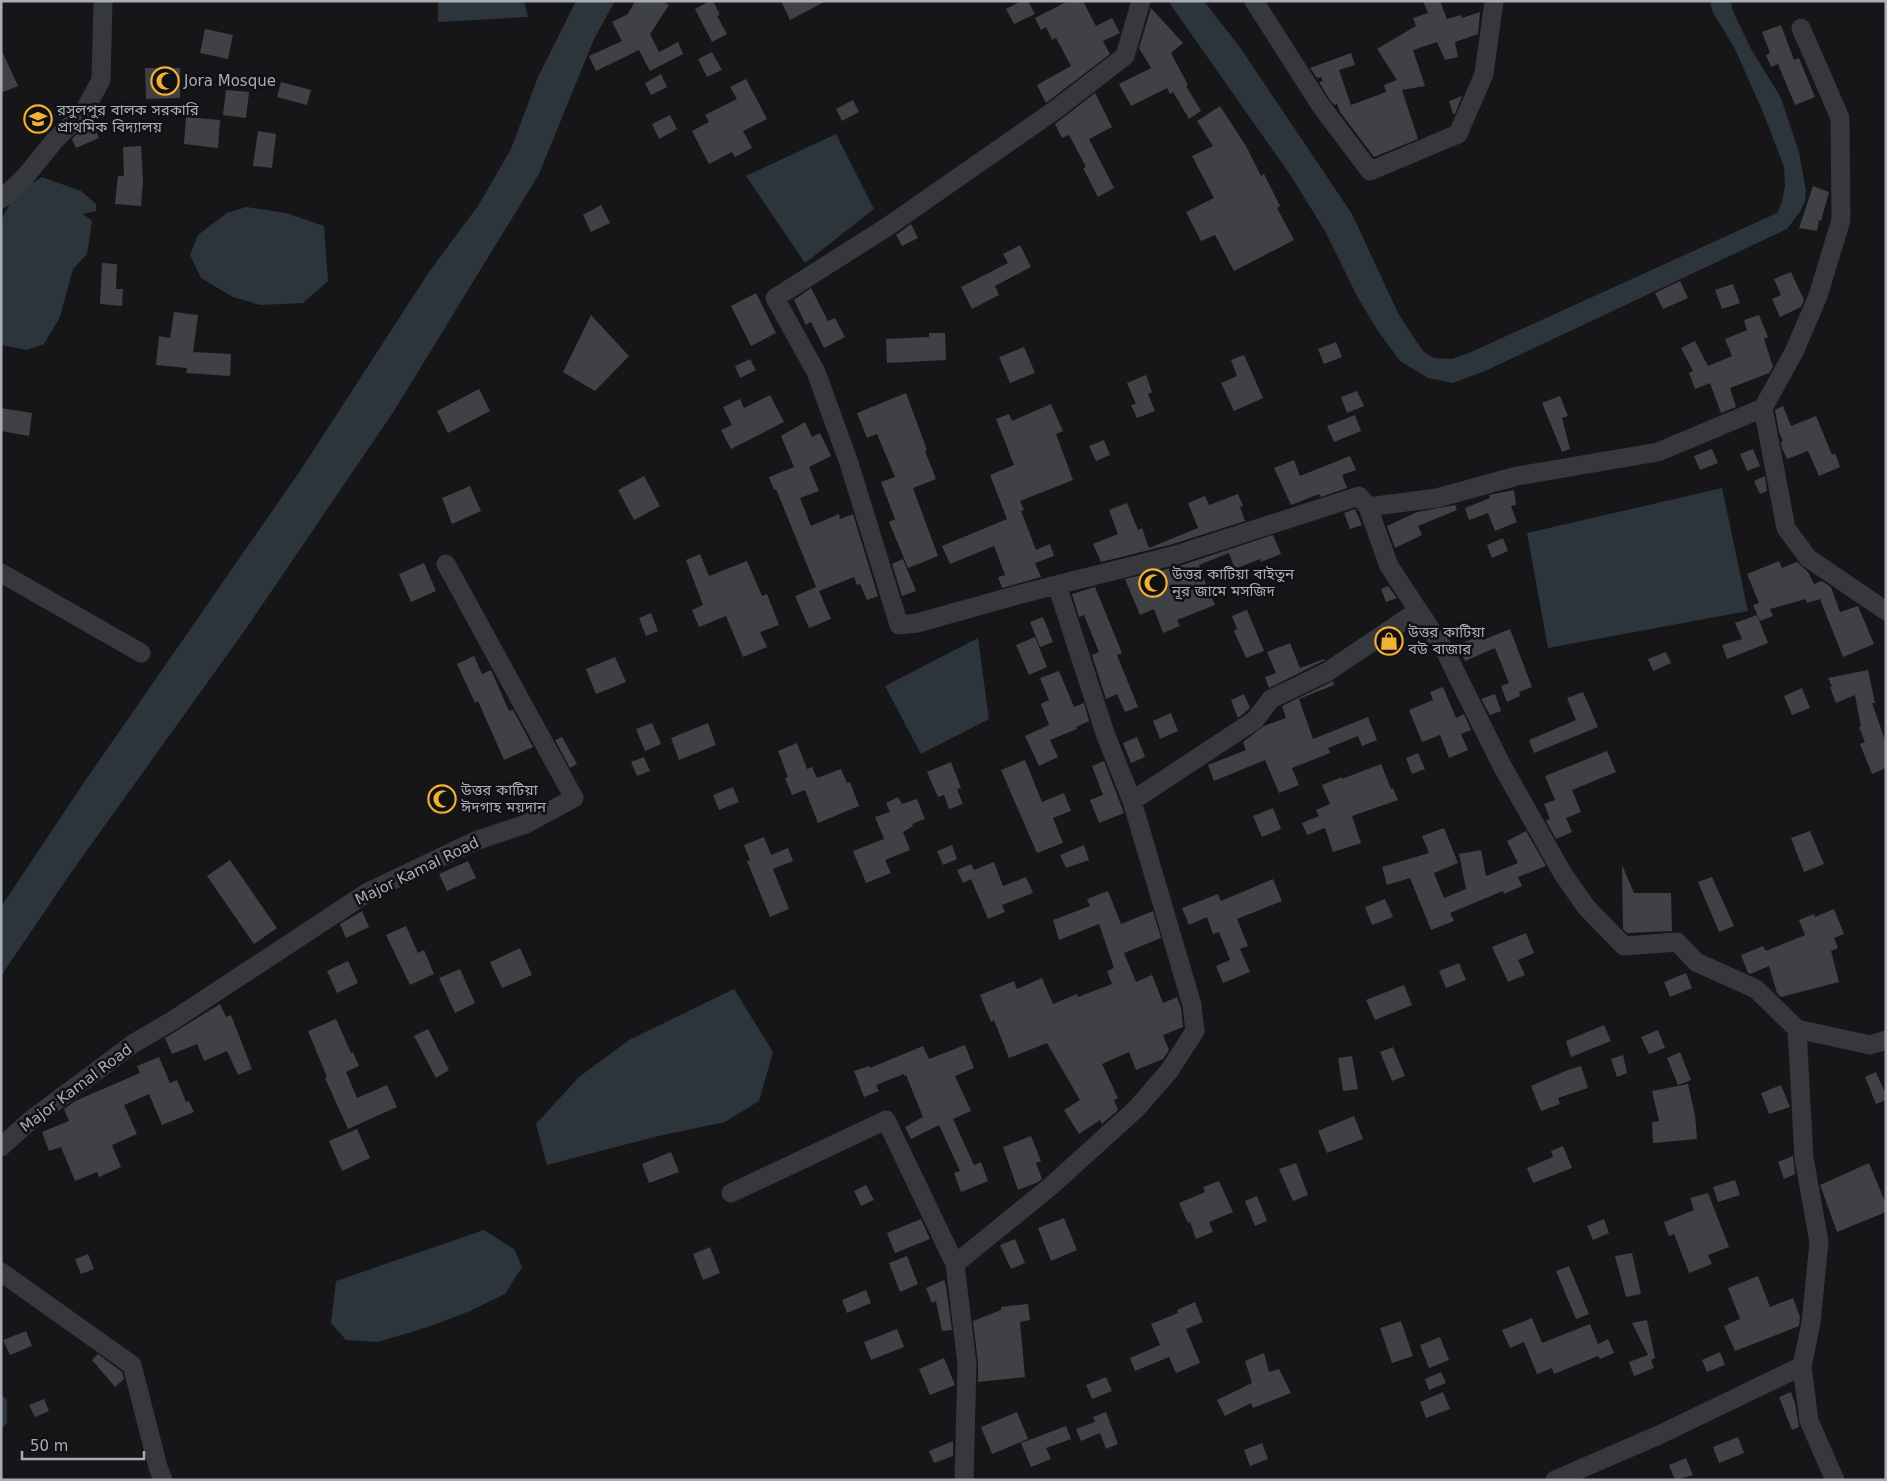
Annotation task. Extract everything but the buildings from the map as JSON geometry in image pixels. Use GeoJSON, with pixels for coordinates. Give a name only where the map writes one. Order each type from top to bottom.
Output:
{"type":"FeatureCollection","features":[{"type":"Feature","properties":{"kind":"street"},"geometry":{"type":"LineString","coordinates":[[1,199],[24,178],[54,140],[83,113],[101,80],[102,1]]}},
{"type":"Feature","properties":{"kind":"street"},"geometry":{"type":"LineString","coordinates":[[1141,1],[1125,56],[1055,110],[887,228],[774,298],[816,372],[849,463],[899,625],[917,623],[1176,555],[1358,496],[1368,507],[1389,566],[1445,651],[1506,773],[1563,874],[1586,907],[1624,946],[1677,942],[1696,962],[1756,989],[1797,1029],[1870,1045],[1886,1040]]}},
{"type":"Feature","properties":{"kind":"street"},"geometry":{"type":"LineString","coordinates":[[1254,1],[1321,106],[1370,171],[1458,134],[1484,74],[1494,1]]}},
{"type":"Feature","properties":{"kind":"street"},"geometry":{"type":"LineString","coordinates":[[1368,507],[1437,498],[1517,476],[1658,452],[1763,408],[1794,352],[1818,296],[1841,220],[1840,118],[1801,28]]}},
{"type":"Feature","properties":{"kind":"street"},"geometry":{"type":"LineString","coordinates":[[1763,408],[1786,528],[1808,558],[1886,611]]}},
{"type":"Feature","properties":{"kind":"street","name":"Major Kamal Road"},"geometry":{"type":"LineString","coordinates":[[1,1146],[32,1118],[134,1043],[172,1021],[368,892],[475,841],[526,824],[574,798],[446,564]]}},
{"type":"Feature","properties":{"kind":"street"},"geometry":{"type":"LineString","coordinates":[[1,573],[142,653]]}},
{"type":"Feature","properties":{"kind":"street"},"geometry":{"type":"LineString","coordinates":[[955,1264],[1051,1186],[1136,1109],[1169,1071],[1195,1031],[1192,1005],[1177,960],[1132,801],[1106,736],[1057,585]]}},
{"type":"Feature","properties":{"kind":"street"},"geometry":{"type":"LineString","coordinates":[[1132,801],[1255,720],[1271,699],[1327,672],[1418,610]]}},
{"type":"Feature","properties":{"kind":"street"},"geometry":{"type":"LineString","coordinates":[[1797,1029],[1804,1158],[1819,1242],[1811,1324],[1802,1366],[1809,1421],[1835,1480]]}},
{"type":"Feature","properties":{"kind":"street"},"geometry":{"type":"LineString","coordinates":[[732,1193],[886,1120],[955,1264],[967,1364],[964,1480]]}},
{"type":"Feature","properties":{"kind":"street"},"geometry":{"type":"LineString","coordinates":[[1,1272],[132,1365],[163,1480]]}},
{"type":"Feature","properties":{"kind":"street"},"geometry":{"type":"LineString","coordinates":[[1555,1480],[1659,1435],[1802,1366]]}},
{"type":"Feature","properties":{"kind":"shaded area"},"geometry":{"type":"Polygon","coordinates":[[[438,1],[524,1],[528,17],[438,22],[438,1]]]}},
{"type":"Feature","properties":{"kind":"shaded area"},"geometry":{"type":"Polygon","coordinates":[[[576,1],[615,1],[594,39],[539,174],[394,411],[245,630],[70,874],[1,976],[1,907],[85,781],[302,468],[429,272],[478,206],[511,149],[538,77],[576,1]]]}},
{"type":"Feature","properties":{"kind":"shaded area"},"geometry":{"type":"Polygon","coordinates":[[[1168,1],[1204,1],[1239,46],[1352,214],[1398,313],[1424,352],[1434,358],[1452,359],[1469,353],[1777,213],[1782,202],[1785,186],[1784,167],[1763,112],[1734,47],[1712,11],[1710,1],[1731,1],[1732,9],[1750,47],[1781,98],[1799,152],[1806,191],[1805,201],[1800,212],[1787,229],[1485,371],[1453,383],[1428,378],[1400,361],[1378,331],[1357,296],[1325,231],[1291,176],[1168,1]]]}},
{"type":"Feature","properties":{"kind":"shaded area"},"geometry":{"type":"Polygon","coordinates":[[[836,134],[874,209],[805,263],[746,176],[836,134]]]}},
{"type":"Feature","properties":{"kind":"shaded area"},"geometry":{"type":"Polygon","coordinates":[[[42,177],[81,191],[96,204],[96,211],[83,214],[92,221],[87,254],[73,269],[60,317],[44,344],[27,350],[1,345],[1,220],[16,193],[42,177]]]}},
{"type":"Feature","properties":{"kind":"shaded area"},"geometry":{"type":"Polygon","coordinates":[[[246,207],[286,213],[324,226],[328,281],[303,303],[260,305],[233,297],[201,278],[190,255],[198,235],[227,213],[246,207]]]}},
{"type":"Feature","properties":{"kind":"shaded area"},"geometry":{"type":"Polygon","coordinates":[[[1722,488],[1748,611],[1548,648],[1527,533],[1722,488]]]}},
{"type":"Feature","properties":{"kind":"shaded area"},"geometry":{"type":"Polygon","coordinates":[[[978,638],[989,719],[921,754],[885,686],[978,638]]]}},
{"type":"Feature","properties":{"kind":"shaded area"},"geometry":{"type":"Polygon","coordinates":[[[734,989],[773,1052],[759,1101],[725,1122],[654,1137],[547,1165],[536,1124],[579,1077],[629,1040],[734,989]]]}},
{"type":"Feature","properties":{"kind":"shaded area"},"geometry":{"type":"Polygon","coordinates":[[[484,1230],[514,1249],[522,1267],[505,1294],[470,1311],[428,1327],[378,1342],[346,1340],[331,1323],[336,1281],[484,1230]]]}},
{"type":"Feature","properties":{"kind":"shaded area"},"geometry":{"type":"Polygon","coordinates":[[[1,1394],[7,1400],[7,1423],[1,1429],[1,1394]]]}},
{"type":"Feature","properties":{"kind":"place","name":"Jora Mosque"},"geometry":{"type":"Point","coordinates":[165,81]}},
{"type":"Feature","properties":{"kind":"place","name":"রসুলপুর বালক সরকারি প্রাথমিক বিদ্যালয়"},"geometry":{"type":"Point","coordinates":[38,119]}},
{"type":"Feature","properties":{"kind":"place","name":"উত্তর কাটিয়া বাইতুন নূর জামে মসজিদ"},"geometry":{"type":"Point","coordinates":[1153,583]}},
{"type":"Feature","properties":{"kind":"place","name":"উত্তর কাটিয়া বউ বাজার"},"geometry":{"type":"Point","coordinates":[1389,641]}},
{"type":"Feature","properties":{"kind":"place","name":"উত্তর কাটিয়া ঈদগাহ ময়দান"},"geometry":{"type":"Point","coordinates":[442,799]}}]}
